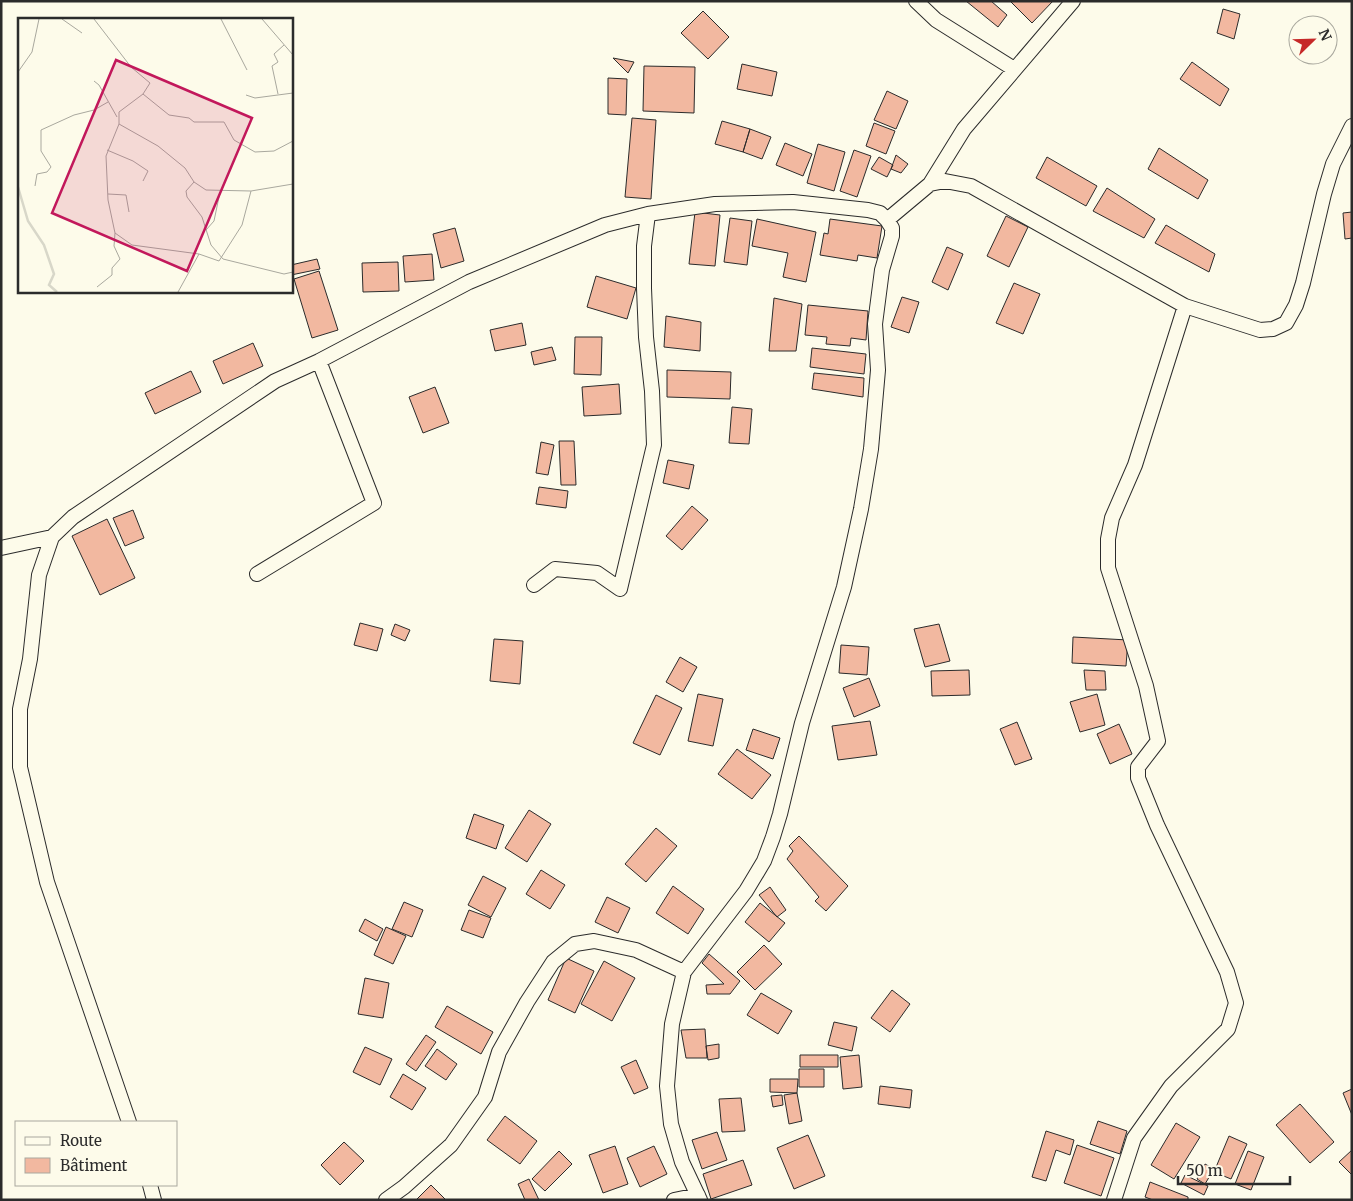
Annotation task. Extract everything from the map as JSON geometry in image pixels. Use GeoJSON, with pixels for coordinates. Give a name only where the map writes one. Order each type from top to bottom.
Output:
{"type":"FeatureCollection","features":[{"type":"Feature","properties":{"kind":"street"},"geometry":{"type":"LineString","coordinates":[[916,1],[936,20],[1014,70]]}},
{"type":"Feature","properties":{"kind":"street"},"geometry":{"type":"LineString","coordinates":[[887,220],[930,184],[964,129],[1073,1]]}},
{"type":"Feature","properties":{"kind":"street"},"geometry":{"type":"LineString","coordinates":[[930,184],[945,181],[971,186],[1185,306],[1260,330],[1273,329],[1286,322],[1296,304],[1303,283],[1332,164],[1352,126]]}},
{"type":"Feature","properties":{"kind":"street"},"geometry":{"type":"LineString","coordinates":[[129,1121],[47,882],[20,767],[20,709],[30,659],[39,575],[52,537],[73,517],[276,382],[320,361],[469,282],[605,225],[648,214],[715,204],[793,202],[868,210],[880,213],[887,220],[892,228],[892,236],[882,270],[875,324],[878,370],[872,449],[861,509],[844,587],[802,723],[780,814],[764,861],[746,892],[684,972],[672,1024],[667,1086],[671,1124],[682,1162],[699,1198],[674,1200]]}},
{"type":"Feature","properties":{"kind":"street"},"geometry":{"type":"LineString","coordinates":[[534,585],[555,569],[597,573],[620,589],[654,445],[644,288],[644,246],[648,214]]}},
{"type":"Feature","properties":{"kind":"street"},"geometry":{"type":"LineString","coordinates":[[1114,1200],[1134,1138],[1171,1086],[1228,1029],[1236,1003],[1227,972],[1157,825],[1138,778],[1138,767],[1158,742],[1157,731],[1124,612],[1108,568],[1108,538],[1112,518],[1135,465],[1185,306]]}},
{"type":"Feature","properties":{"kind":"street"},"geometry":{"type":"LineString","coordinates":[[257,574],[374,503],[320,361]]}},
{"type":"Feature","properties":{"kind":"street"},"geometry":{"type":"LineString","coordinates":[[1,548],[52,537]]}},
{"type":"Feature","properties":{"kind":"street"},"geometry":{"type":"LineString","coordinates":[[386,1200],[404,1187],[452,1145],[485,1097],[499,1052],[527,1002],[553,962],[575,944],[594,941],[636,950],[684,972]]}},
{"type":"Feature","properties":{"kind":"street"},"geometry":{"type":"LineString","coordinates":[[150,1186],[154,1200]]}},
{"type":"Feature","properties":{"kind":"building"},"geometry":{"type":"Polygon","coordinates":[[[966,1],[991,1],[1007,15],[998,27],[966,1]]]}},
{"type":"Feature","properties":{"kind":"building"},"geometry":{"type":"Polygon","coordinates":[[[1010,1],[1053,1],[1032,23],[1010,1]]]}},
{"type":"Feature","properties":{"kind":"building"},"geometry":{"type":"Polygon","coordinates":[[[1223,9],[1240,14],[1234,39],[1217,33],[1223,9]]]}},
{"type":"Feature","properties":{"kind":"building"},"geometry":{"type":"Polygon","coordinates":[[[703,11],[729,37],[708,59],[681,33],[703,11]]]}},
{"type":"Feature","properties":{"kind":"building"},"geometry":{"type":"Polygon","coordinates":[[[613,58],[634,62],[628,73],[613,58]]]}},
{"type":"Feature","properties":{"kind":"building"},"geometry":{"type":"Polygon","coordinates":[[[1192,62],[1229,89],[1220,106],[1180,79],[1192,62]]]}},
{"type":"Feature","properties":{"kind":"building"},"geometry":{"type":"Polygon","coordinates":[[[742,64],[777,72],[772,96],[737,89],[742,64]]]}},
{"type":"Feature","properties":{"kind":"building"},"geometry":{"type":"Polygon","coordinates":[[[644,66],[695,67],[694,113],[643,111],[644,66]]]}},
{"type":"Feature","properties":{"kind":"building"},"geometry":{"type":"Polygon","coordinates":[[[608,78],[627,79],[626,115],[608,114],[608,78]]]}},
{"type":"Feature","properties":{"kind":"building"},"geometry":{"type":"Polygon","coordinates":[[[887,91],[908,101],[896,129],[874,120],[887,91]]]}},
{"type":"Feature","properties":{"kind":"building"},"geometry":{"type":"Polygon","coordinates":[[[632,118],[656,120],[651,199],[625,197],[632,118]]]}},
{"type":"Feature","properties":{"kind":"building"},"geometry":{"type":"Polygon","coordinates":[[[722,121],[750,129],[743,152],[715,144],[722,121]]]}},
{"type":"Feature","properties":{"kind":"building"},"geometry":{"type":"Polygon","coordinates":[[[874,123],[895,131],[886,154],[866,146],[874,123]]]}},
{"type":"Feature","properties":{"kind":"building"},"geometry":{"type":"Polygon","coordinates":[[[750,129],[771,137],[762,159],[743,152],[750,129]]]}},
{"type":"Feature","properties":{"kind":"building"},"geometry":{"type":"Polygon","coordinates":[[[785,143],[812,154],[803,176],[776,165],[785,143]]]}},
{"type":"Feature","properties":{"kind":"building"},"geometry":{"type":"Polygon","coordinates":[[[818,144],[845,152],[834,191],[807,183],[818,144]]]}},
{"type":"Feature","properties":{"kind":"building"},"geometry":{"type":"Polygon","coordinates":[[[1159,148],[1208,180],[1198,199],[1148,169],[1159,148]]]}},
{"type":"Feature","properties":{"kind":"building"},"geometry":{"type":"Polygon","coordinates":[[[854,150],[871,156],[857,197],[840,191],[854,150]]]}},
{"type":"Feature","properties":{"kind":"building"},"geometry":{"type":"Polygon","coordinates":[[[896,155],[908,164],[901,173],[891,169],[896,155]]]}},
{"type":"Feature","properties":{"kind":"building"},"geometry":{"type":"Polygon","coordinates":[[[879,157],[893,165],[887,177],[871,169],[879,157]]]}},
{"type":"Feature","properties":{"kind":"building"},"geometry":{"type":"Polygon","coordinates":[[[1047,157],[1097,186],[1086,206],[1036,178],[1047,157]]]}},
{"type":"Feature","properties":{"kind":"building"},"geometry":{"type":"Polygon","coordinates":[[[1107,188],[1155,219],[1144,238],[1093,211],[1107,188]]]}},
{"type":"Feature","properties":{"kind":"building"},"geometry":{"type":"Polygon","coordinates":[[[695,212],[720,215],[715,266],[689,264],[695,212]]]}},
{"type":"Feature","properties":{"kind":"building"},"geometry":{"type":"Polygon","coordinates":[[[1352,212],[1352,238],[1345,239],[1343,213],[1352,212]]]}},
{"type":"Feature","properties":{"kind":"building"},"geometry":{"type":"Polygon","coordinates":[[[1006,216],[1028,227],[1009,267],[987,256],[1006,216]]]}},
{"type":"Feature","properties":{"kind":"building"},"geometry":{"type":"Polygon","coordinates":[[[730,218],[752,221],[747,265],[724,262],[730,218]]]}},
{"type":"Feature","properties":{"kind":"building"},"geometry":{"type":"Polygon","coordinates":[[[757,219],[816,232],[806,282],[783,277],[788,253],[752,246],[757,219]]]}},
{"type":"Feature","properties":{"kind":"building"},"geometry":{"type":"Polygon","coordinates":[[[830,219],[882,226],[877,258],[858,255],[857,261],[820,255],[824,233],[828,234],[830,219]]]}},
{"type":"Feature","properties":{"kind":"building"},"geometry":{"type":"Polygon","coordinates":[[[1166,225],[1215,254],[1209,272],[1155,243],[1166,225]]]}},
{"type":"Feature","properties":{"kind":"building"},"geometry":{"type":"Polygon","coordinates":[[[455,228],[464,261],[441,268],[433,234],[455,228]]]}},
{"type":"Feature","properties":{"kind":"building"},"geometry":{"type":"Polygon","coordinates":[[[947,247],[963,254],[948,290],[932,282],[947,247]]]}},
{"type":"Feature","properties":{"kind":"building"},"geometry":{"type":"Polygon","coordinates":[[[432,254],[434,280],[405,282],[403,256],[432,254]]]}},
{"type":"Feature","properties":{"kind":"building"},"geometry":{"type":"Polygon","coordinates":[[[317,259],[320,269],[292,275],[292,265],[317,259]]]}},
{"type":"Feature","properties":{"kind":"building"},"geometry":{"type":"Polygon","coordinates":[[[398,262],[399,291],[363,292],[362,263],[398,262]]]}},
{"type":"Feature","properties":{"kind":"building"},"geometry":{"type":"Polygon","coordinates":[[[319,271],[338,330],[312,338],[294,279],[319,271]]]}},
{"type":"Feature","properties":{"kind":"building"},"geometry":{"type":"Polygon","coordinates":[[[596,276],[636,288],[627,319],[587,307],[596,276]]]}},
{"type":"Feature","properties":{"kind":"building"},"geometry":{"type":"Polygon","coordinates":[[[1014,283],[1040,294],[1023,334],[996,323],[1014,283]]]}},
{"type":"Feature","properties":{"kind":"building"},"geometry":{"type":"Polygon","coordinates":[[[902,297],[919,302],[909,333],[891,327],[902,297]]]}},
{"type":"Feature","properties":{"kind":"building"},"geometry":{"type":"Polygon","coordinates":[[[774,298],[802,304],[796,351],[769,351],[774,298]]]}},
{"type":"Feature","properties":{"kind":"building"},"geometry":{"type":"Polygon","coordinates":[[[808,305],[868,311],[866,340],[851,338],[850,346],[826,344],[827,337],[805,335],[808,305]]]}},
{"type":"Feature","properties":{"kind":"building"},"geometry":{"type":"Polygon","coordinates":[[[666,316],[701,322],[700,351],[664,347],[666,316]]]}},
{"type":"Feature","properties":{"kind":"building"},"geometry":{"type":"Polygon","coordinates":[[[522,323],[526,345],[495,351],[490,330],[522,323]]]}},
{"type":"Feature","properties":{"kind":"building"},"geometry":{"type":"Polygon","coordinates":[[[575,337],[602,337],[601,375],[574,374],[575,337]]]}},
{"type":"Feature","properties":{"kind":"building"},"geometry":{"type":"Polygon","coordinates":[[[253,343],[263,366],[223,384],[213,361],[253,343]]]}},
{"type":"Feature","properties":{"kind":"building"},"geometry":{"type":"Polygon","coordinates":[[[552,347],[556,360],[534,365],[531,352],[552,347]]]}},
{"type":"Feature","properties":{"kind":"building"},"geometry":{"type":"Polygon","coordinates":[[[812,348],[866,354],[864,374],[810,367],[812,348]]]}},
{"type":"Feature","properties":{"kind":"building"},"geometry":{"type":"Polygon","coordinates":[[[667,370],[731,372],[730,399],[667,397],[667,370]]]}},
{"type":"Feature","properties":{"kind":"building"},"geometry":{"type":"Polygon","coordinates":[[[191,371],[201,392],[155,414],[145,393],[191,371]]]}},
{"type":"Feature","properties":{"kind":"building"},"geometry":{"type":"Polygon","coordinates":[[[814,373],[864,378],[863,397],[812,389],[814,373]]]}},
{"type":"Feature","properties":{"kind":"building"},"geometry":{"type":"Polygon","coordinates":[[[619,384],[621,414],[584,416],[582,387],[619,384]]]}},
{"type":"Feature","properties":{"kind":"building"},"geometry":{"type":"Polygon","coordinates":[[[435,387],[449,423],[423,433],[409,397],[435,387]]]}},
{"type":"Feature","properties":{"kind":"building"},"geometry":{"type":"Polygon","coordinates":[[[732,407],[752,409],[749,444],[729,443],[732,407]]]}},
{"type":"Feature","properties":{"kind":"building"},"geometry":{"type":"Polygon","coordinates":[[[559,441],[574,441],[576,485],[561,485],[559,441]]]}},
{"type":"Feature","properties":{"kind":"building"},"geometry":{"type":"Polygon","coordinates":[[[541,442],[554,445],[548,475],[536,473],[541,442]]]}},
{"type":"Feature","properties":{"kind":"building"},"geometry":{"type":"Polygon","coordinates":[[[668,460],[694,465],[689,489],[663,483],[668,460]]]}},
{"type":"Feature","properties":{"kind":"building"},"geometry":{"type":"Polygon","coordinates":[[[539,487],[568,491],[566,508],[536,504],[539,487]]]}},
{"type":"Feature","properties":{"kind":"building"},"geometry":{"type":"Polygon","coordinates":[[[692,506],[708,520],[682,550],[666,536],[692,506]]]}},
{"type":"Feature","properties":{"kind":"building"},"geometry":{"type":"Polygon","coordinates":[[[133,510],[144,538],[125,546],[113,518],[133,510]]]}},
{"type":"Feature","properties":{"kind":"building"},"geometry":{"type":"Polygon","coordinates":[[[107,519],[135,578],[100,595],[72,536],[107,519]]]}},
{"type":"Feature","properties":{"kind":"building"},"geometry":{"type":"Polygon","coordinates":[[[360,623],[383,629],[377,651],[354,645],[360,623]]]}},
{"type":"Feature","properties":{"kind":"building"},"geometry":{"type":"Polygon","coordinates":[[[395,624],[410,630],[405,641],[391,635],[395,624]]]}},
{"type":"Feature","properties":{"kind":"building"},"geometry":{"type":"Polygon","coordinates":[[[939,624],[950,661],[925,667],[914,629],[939,624]]]}},
{"type":"Feature","properties":{"kind":"building"},"geometry":{"type":"Polygon","coordinates":[[[1073,637],[1128,640],[1126,666],[1072,663],[1073,637]]]}},
{"type":"Feature","properties":{"kind":"building"},"geometry":{"type":"Polygon","coordinates":[[[494,639],[523,641],[520,684],[490,681],[494,639]]]}},
{"type":"Feature","properties":{"kind":"building"},"geometry":{"type":"Polygon","coordinates":[[[841,645],[869,647],[867,675],[839,673],[841,645]]]}},
{"type":"Feature","properties":{"kind":"building"},"geometry":{"type":"Polygon","coordinates":[[[680,657],[697,667],[683,692],[666,682],[680,657]]]}},
{"type":"Feature","properties":{"kind":"building"},"geometry":{"type":"Polygon","coordinates":[[[969,670],[970,695],[932,696],[931,671],[969,670]]]}},
{"type":"Feature","properties":{"kind":"building"},"geometry":{"type":"Polygon","coordinates":[[[1084,670],[1105,671],[1106,690],[1086,690],[1084,670]]]}},
{"type":"Feature","properties":{"kind":"building"},"geometry":{"type":"Polygon","coordinates":[[[869,678],[880,706],[854,717],[843,688],[869,678]]]}},
{"type":"Feature","properties":{"kind":"building"},"geometry":{"type":"Polygon","coordinates":[[[698,694],[723,699],[713,746],[688,741],[698,694]]]}},
{"type":"Feature","properties":{"kind":"building"},"geometry":{"type":"Polygon","coordinates":[[[1097,694],[1105,725],[1080,732],[1070,702],[1097,694]]]}},
{"type":"Feature","properties":{"kind":"building"},"geometry":{"type":"Polygon","coordinates":[[[656,695],[682,708],[660,755],[633,743],[656,695]]]}},
{"type":"Feature","properties":{"kind":"building"},"geometry":{"type":"Polygon","coordinates":[[[870,721],[877,755],[838,760],[832,726],[870,721]]]}},
{"type":"Feature","properties":{"kind":"building"},"geometry":{"type":"Polygon","coordinates":[[[1017,722],[1032,759],[1015,765],[1000,729],[1017,722]]]}},
{"type":"Feature","properties":{"kind":"building"},"geometry":{"type":"Polygon","coordinates":[[[1119,724],[1132,754],[1110,764],[1097,734],[1119,724]]]}},
{"type":"Feature","properties":{"kind":"building"},"geometry":{"type":"Polygon","coordinates":[[[753,729],[780,738],[773,759],[746,750],[753,729]]]}},
{"type":"Feature","properties":{"kind":"building"},"geometry":{"type":"Polygon","coordinates":[[[737,749],[771,775],[752,799],[718,774],[737,749]]]}},
{"type":"Feature","properties":{"kind":"building"},"geometry":{"type":"Polygon","coordinates":[[[529,810],[551,824],[527,862],[505,848],[529,810]]]}},
{"type":"Feature","properties":{"kind":"building"},"geometry":{"type":"Polygon","coordinates":[[[474,814],[504,825],[496,849],[466,838],[474,814]]]}},
{"type":"Feature","properties":{"kind":"building"},"geometry":{"type":"Polygon","coordinates":[[[656,828],[677,846],[646,882],[625,864],[656,828]]]}},
{"type":"Feature","properties":{"kind":"building"},"geometry":{"type":"Polygon","coordinates":[[[799,836],[848,886],[826,911],[815,901],[819,897],[787,859],[793,851],[789,846],[799,836]]]}},
{"type":"Feature","properties":{"kind":"building"},"geometry":{"type":"Polygon","coordinates":[[[541,870],[565,885],[550,909],[526,894],[541,870]]]}},
{"type":"Feature","properties":{"kind":"building"},"geometry":{"type":"Polygon","coordinates":[[[483,876],[506,888],[491,917],[468,905],[483,876]]]}},
{"type":"Feature","properties":{"kind":"building"},"geometry":{"type":"Polygon","coordinates":[[[673,886],[704,909],[688,934],[656,913],[673,886]]]}},
{"type":"Feature","properties":{"kind":"building"},"geometry":{"type":"Polygon","coordinates":[[[770,887],[786,910],[777,917],[759,895],[770,887]]]}},
{"type":"Feature","properties":{"kind":"building"},"geometry":{"type":"Polygon","coordinates":[[[607,897],[630,908],[618,933],[595,922],[607,897]]]}},
{"type":"Feature","properties":{"kind":"building"},"geometry":{"type":"Polygon","coordinates":[[[404,902],[423,910],[412,937],[392,929],[404,902]]]}},
{"type":"Feature","properties":{"kind":"building"},"geometry":{"type":"Polygon","coordinates":[[[760,903],[785,923],[769,942],[745,922],[760,903]]]}},
{"type":"Feature","properties":{"kind":"building"},"geometry":{"type":"Polygon","coordinates":[[[469,910],[491,918],[483,938],[461,930],[469,910]]]}},
{"type":"Feature","properties":{"kind":"building"},"geometry":{"type":"Polygon","coordinates":[[[365,919],[383,929],[377,941],[359,931],[365,919]]]}},
{"type":"Feature","properties":{"kind":"building"},"geometry":{"type":"Polygon","coordinates":[[[386,927],[406,936],[393,964],[374,955],[386,927]]]}},
{"type":"Feature","properties":{"kind":"building"},"geometry":{"type":"Polygon","coordinates":[[[764,945],[782,964],[755,990],[737,972],[764,945]]]}},
{"type":"Feature","properties":{"kind":"building"},"geometry":{"type":"Polygon","coordinates":[[[709,954],[740,981],[730,994],[707,994],[706,985],[724,984],[702,963],[709,954]]]}},
{"type":"Feature","properties":{"kind":"building"},"geometry":{"type":"Polygon","coordinates":[[[566,958],[594,971],[575,1013],[548,1000],[566,958]]]}},
{"type":"Feature","properties":{"kind":"building"},"geometry":{"type":"Polygon","coordinates":[[[604,961],[635,978],[612,1021],[581,1004],[604,961]]]}},
{"type":"Feature","properties":{"kind":"building"},"geometry":{"type":"Polygon","coordinates":[[[365,978],[389,983],[383,1018],[358,1014],[365,978]]]}},
{"type":"Feature","properties":{"kind":"building"},"geometry":{"type":"Polygon","coordinates":[[[892,990],[910,1004],[890,1032],[871,1018],[892,990]]]}},
{"type":"Feature","properties":{"kind":"building"},"geometry":{"type":"Polygon","coordinates":[[[761,993],[792,1011],[778,1034],[747,1015],[761,993]]]}},
{"type":"Feature","properties":{"kind":"building"},"geometry":{"type":"Polygon","coordinates":[[[447,1006],[493,1032],[481,1054],[435,1027],[447,1006]]]}},
{"type":"Feature","properties":{"kind":"building"},"geometry":{"type":"Polygon","coordinates":[[[834,1022],[857,1027],[852,1051],[828,1045],[834,1022]]]}},
{"type":"Feature","properties":{"kind":"building"},"geometry":{"type":"Polygon","coordinates":[[[705,1029],[707,1058],[686,1058],[681,1030],[705,1029]]]}},
{"type":"Feature","properties":{"kind":"building"},"geometry":{"type":"Polygon","coordinates":[[[426,1035],[436,1042],[416,1071],[406,1064],[426,1035]]]}},
{"type":"Feature","properties":{"kind":"building"},"geometry":{"type":"Polygon","coordinates":[[[719,1044],[719,1058],[708,1060],[706,1046],[719,1044]]]}},
{"type":"Feature","properties":{"kind":"building"},"geometry":{"type":"Polygon","coordinates":[[[365,1047],[392,1059],[380,1085],[353,1072],[365,1047]]]}},
{"type":"Feature","properties":{"kind":"building"},"geometry":{"type":"Polygon","coordinates":[[[437,1049],[457,1064],[446,1080],[425,1066],[437,1049]]]}},
{"type":"Feature","properties":{"kind":"building"},"geometry":{"type":"Polygon","coordinates":[[[800,1055],[838,1055],[838,1067],[800,1067],[800,1055]]]}},
{"type":"Feature","properties":{"kind":"building"},"geometry":{"type":"Polygon","coordinates":[[[859,1055],[862,1087],[843,1089],[840,1057],[859,1055]]]}},
{"type":"Feature","properties":{"kind":"building"},"geometry":{"type":"Polygon","coordinates":[[[636,1060],[648,1088],[634,1094],[621,1067],[636,1060]]]}},
{"type":"Feature","properties":{"kind":"building"},"geometry":{"type":"Polygon","coordinates":[[[799,1069],[824,1069],[824,1087],[799,1087],[799,1069]]]}},
{"type":"Feature","properties":{"kind":"building"},"geometry":{"type":"Polygon","coordinates":[[[403,1074],[426,1088],[412,1110],[390,1097],[403,1074]]]}},
{"type":"Feature","properties":{"kind":"building"},"geometry":{"type":"Polygon","coordinates":[[[770,1079],[798,1079],[797,1093],[770,1092],[770,1079]]]}},
{"type":"Feature","properties":{"kind":"building"},"geometry":{"type":"Polygon","coordinates":[[[880,1086],[912,1090],[910,1108],[878,1104],[880,1086]]]}},
{"type":"Feature","properties":{"kind":"building"},"geometry":{"type":"Polygon","coordinates":[[[1352,1089],[1352,1115],[1343,1093],[1352,1089]]]}},
{"type":"Feature","properties":{"kind":"building"},"geometry":{"type":"Polygon","coordinates":[[[797,1093],[802,1121],[789,1124],[784,1095],[797,1093]]]}},
{"type":"Feature","properties":{"kind":"building"},"geometry":{"type":"Polygon","coordinates":[[[782,1095],[783,1105],[773,1107],[771,1096],[782,1095]]]}},
{"type":"Feature","properties":{"kind":"building"},"geometry":{"type":"Polygon","coordinates":[[[741,1098],[745,1131],[722,1132],[719,1099],[741,1098]]]}},
{"type":"Feature","properties":{"kind":"building"},"geometry":{"type":"Polygon","coordinates":[[[1300,1104],[1334,1142],[1310,1163],[1276,1125],[1300,1104]]]}},
{"type":"Feature","properties":{"kind":"building"},"geometry":{"type":"Polygon","coordinates":[[[505,1116],[537,1141],[520,1164],[487,1140],[505,1116]]]}},
{"type":"Feature","properties":{"kind":"building"},"geometry":{"type":"Polygon","coordinates":[[[1098,1121],[1127,1131],[1120,1154],[1090,1144],[1098,1121]]]}},
{"type":"Feature","properties":{"kind":"building"},"geometry":{"type":"Polygon","coordinates":[[[1176,1123],[1200,1137],[1174,1179],[1151,1165],[1176,1123]]]}},
{"type":"Feature","properties":{"kind":"building"},"geometry":{"type":"Polygon","coordinates":[[[1046,1131],[1074,1140],[1070,1155],[1056,1150],[1046,1181],[1032,1177],[1046,1131]]]}},
{"type":"Feature","properties":{"kind":"building"},"geometry":{"type":"Polygon","coordinates":[[[717,1132],[727,1160],[702,1169],[692,1140],[717,1132]]]}},
{"type":"Feature","properties":{"kind":"building"},"geometry":{"type":"Polygon","coordinates":[[[808,1135],[825,1176],[794,1189],[777,1148],[808,1135]]]}},
{"type":"Feature","properties":{"kind":"building"},"geometry":{"type":"Polygon","coordinates":[[[1229,1136],[1247,1144],[1231,1179],[1214,1172],[1229,1136]]]}},
{"type":"Feature","properties":{"kind":"building"},"geometry":{"type":"Polygon","coordinates":[[[344,1142],[364,1161],[340,1185],[321,1165],[344,1142]]]}},
{"type":"Feature","properties":{"kind":"building"},"geometry":{"type":"Polygon","coordinates":[[[1077,1145],[1114,1158],[1101,1196],[1064,1183],[1077,1145]]]}},
{"type":"Feature","properties":{"kind":"building"},"geometry":{"type":"Polygon","coordinates":[[[615,1146],[628,1184],[603,1193],[589,1155],[615,1146]]]}},
{"type":"Feature","properties":{"kind":"building"},"geometry":{"type":"Polygon","coordinates":[[[654,1146],[667,1174],[640,1187],[627,1158],[654,1146]]]}},
{"type":"Feature","properties":{"kind":"building"},"geometry":{"type":"Polygon","coordinates":[[[1352,1150],[1352,1175],[1339,1162],[1352,1150]]]}},
{"type":"Feature","properties":{"kind":"building"},"geometry":{"type":"Polygon","coordinates":[[[559,1151],[572,1164],[545,1191],[532,1179],[559,1151]]]}},
{"type":"Feature","properties":{"kind":"building"},"geometry":{"type":"Polygon","coordinates":[[[1248,1151],[1264,1157],[1251,1190],[1235,1184],[1248,1151]]]}},
{"type":"Feature","properties":{"kind":"building"},"geometry":{"type":"Polygon","coordinates":[[[743,1160],[752,1185],[711,1199],[703,1174],[743,1160]]]}},
{"type":"Feature","properties":{"kind":"building"},"geometry":{"type":"Polygon","coordinates":[[[1205,1164],[1214,1169],[1205,1184],[1197,1179],[1205,1164]]]}},
{"type":"Feature","properties":{"kind":"building"},"geometry":{"type":"Polygon","coordinates":[[[1185,1175],[1208,1186],[1204,1195],[1181,1183],[1185,1175]]]}},
{"type":"Feature","properties":{"kind":"building"},"geometry":{"type":"Polygon","coordinates":[[[529,1179],[539,1200],[525,1200],[518,1184],[529,1179]]]}},
{"type":"Feature","properties":{"kind":"building"},"geometry":{"type":"Polygon","coordinates":[[[1150,1182],[1188,1197],[1188,1200],[1153,1200],[1145,1197],[1150,1182]]]}},
{"type":"Feature","properties":{"kind":"building"},"geometry":{"type":"Polygon","coordinates":[[[431,1185],[446,1200],[416,1200],[431,1185]]]}}]}
